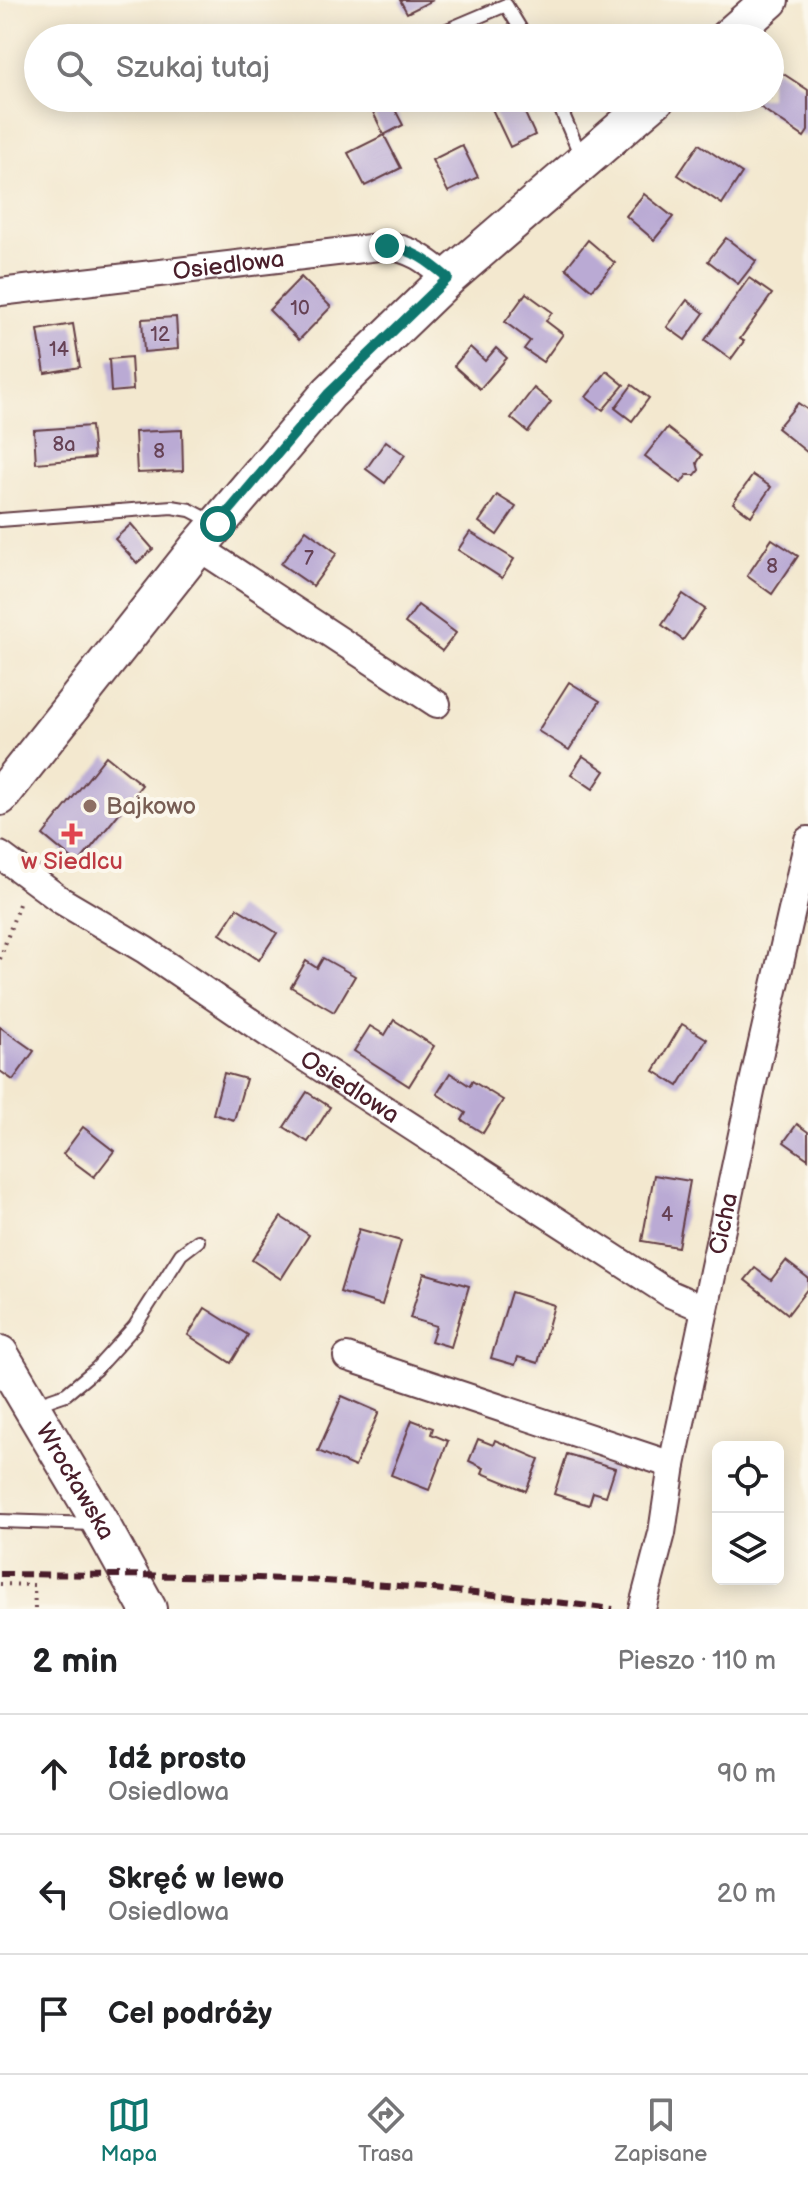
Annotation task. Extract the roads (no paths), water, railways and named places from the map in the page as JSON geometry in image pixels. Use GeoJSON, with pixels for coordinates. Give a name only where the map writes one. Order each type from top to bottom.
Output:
{"type":"FeatureCollection","features":[{"type":"Feature","properties":{"kind":"street"},"geometry":{"type":"LineString","coordinates":[[743,24],[770,0]]}},
{"type":"Feature","properties":{"kind":"street"},"geometry":{"type":"LineString","coordinates":[[0,797],[208,536],[329,393],[448,278],[641,112]]}},
{"type":"Feature","properties":{"kind":"street","name":"Osiedlowa"},"geometry":{"type":"LineString","coordinates":[[0,292],[387,246],[415,253],[448,278]]}},
{"type":"Feature","properties":{"kind":"street"},"geometry":{"type":"LineString","coordinates":[[208,536],[437,704]]}},
{"type":"Feature","properties":{"kind":"street","name":"Cicha"},"geometry":{"type":"LineString","coordinates":[[642,1609],[662,1533],[672,1465],[808,840]]}},
{"type":"Feature","properties":{"kind":"street","name":"Osiedlowa"},"geometry":{"type":"LineString","coordinates":[[0,855],[62,901],[145,950],[657,1286],[705,1309]]}},
{"type":"Feature","properties":{"kind":"street","name":"Wrocławska"},"geometry":{"type":"LineString","coordinates":[[0,1354],[148,1609]]}},
{"type":"Feature","properties":{"kind":"street"},"geometry":{"type":"LineString","coordinates":[[347,1357],[672,1465]]}},
{"type":"Feature","properties":{"kind":"lane"},"geometry":{"type":"LineString","coordinates":[[461,24],[506,5],[518,24]]}},
{"type":"Feature","properties":{"kind":"lane"},"geometry":{"type":"LineString","coordinates":[[562,112],[583,161]]}},
{"type":"Feature","properties":{"kind":"lane"},"geometry":{"type":"LineString","coordinates":[[0,520],[172,507],[190,510],[208,536]]}},
{"type":"Feature","properties":{"kind":"lane"},"geometry":{"type":"LineString","coordinates":[[31,1406],[66,1394],[96,1369],[135,1326],[181,1254],[198,1241]]}},
{"type":"Feature","properties":{"kind":"lane"},"geometry":{"type":"LineString","coordinates":[[0,1521],[101,1524]]}},
{"type":"Feature","properties":{"kind":"railway"},"geometry":{"type":"LineString","coordinates":[[0,1574],[323,1581],[468,1592],[613,1609]]}},
{"type":"Feature","properties":{"kind":"place","name":"Bajkowo"},"geometry":{"type":"Point","coordinates":[90,806]}},
{"type":"Feature","properties":{"kind":"place","name":"w Siedlcu"},"geometry":{"type":"Point","coordinates":[72,834]}}]}
